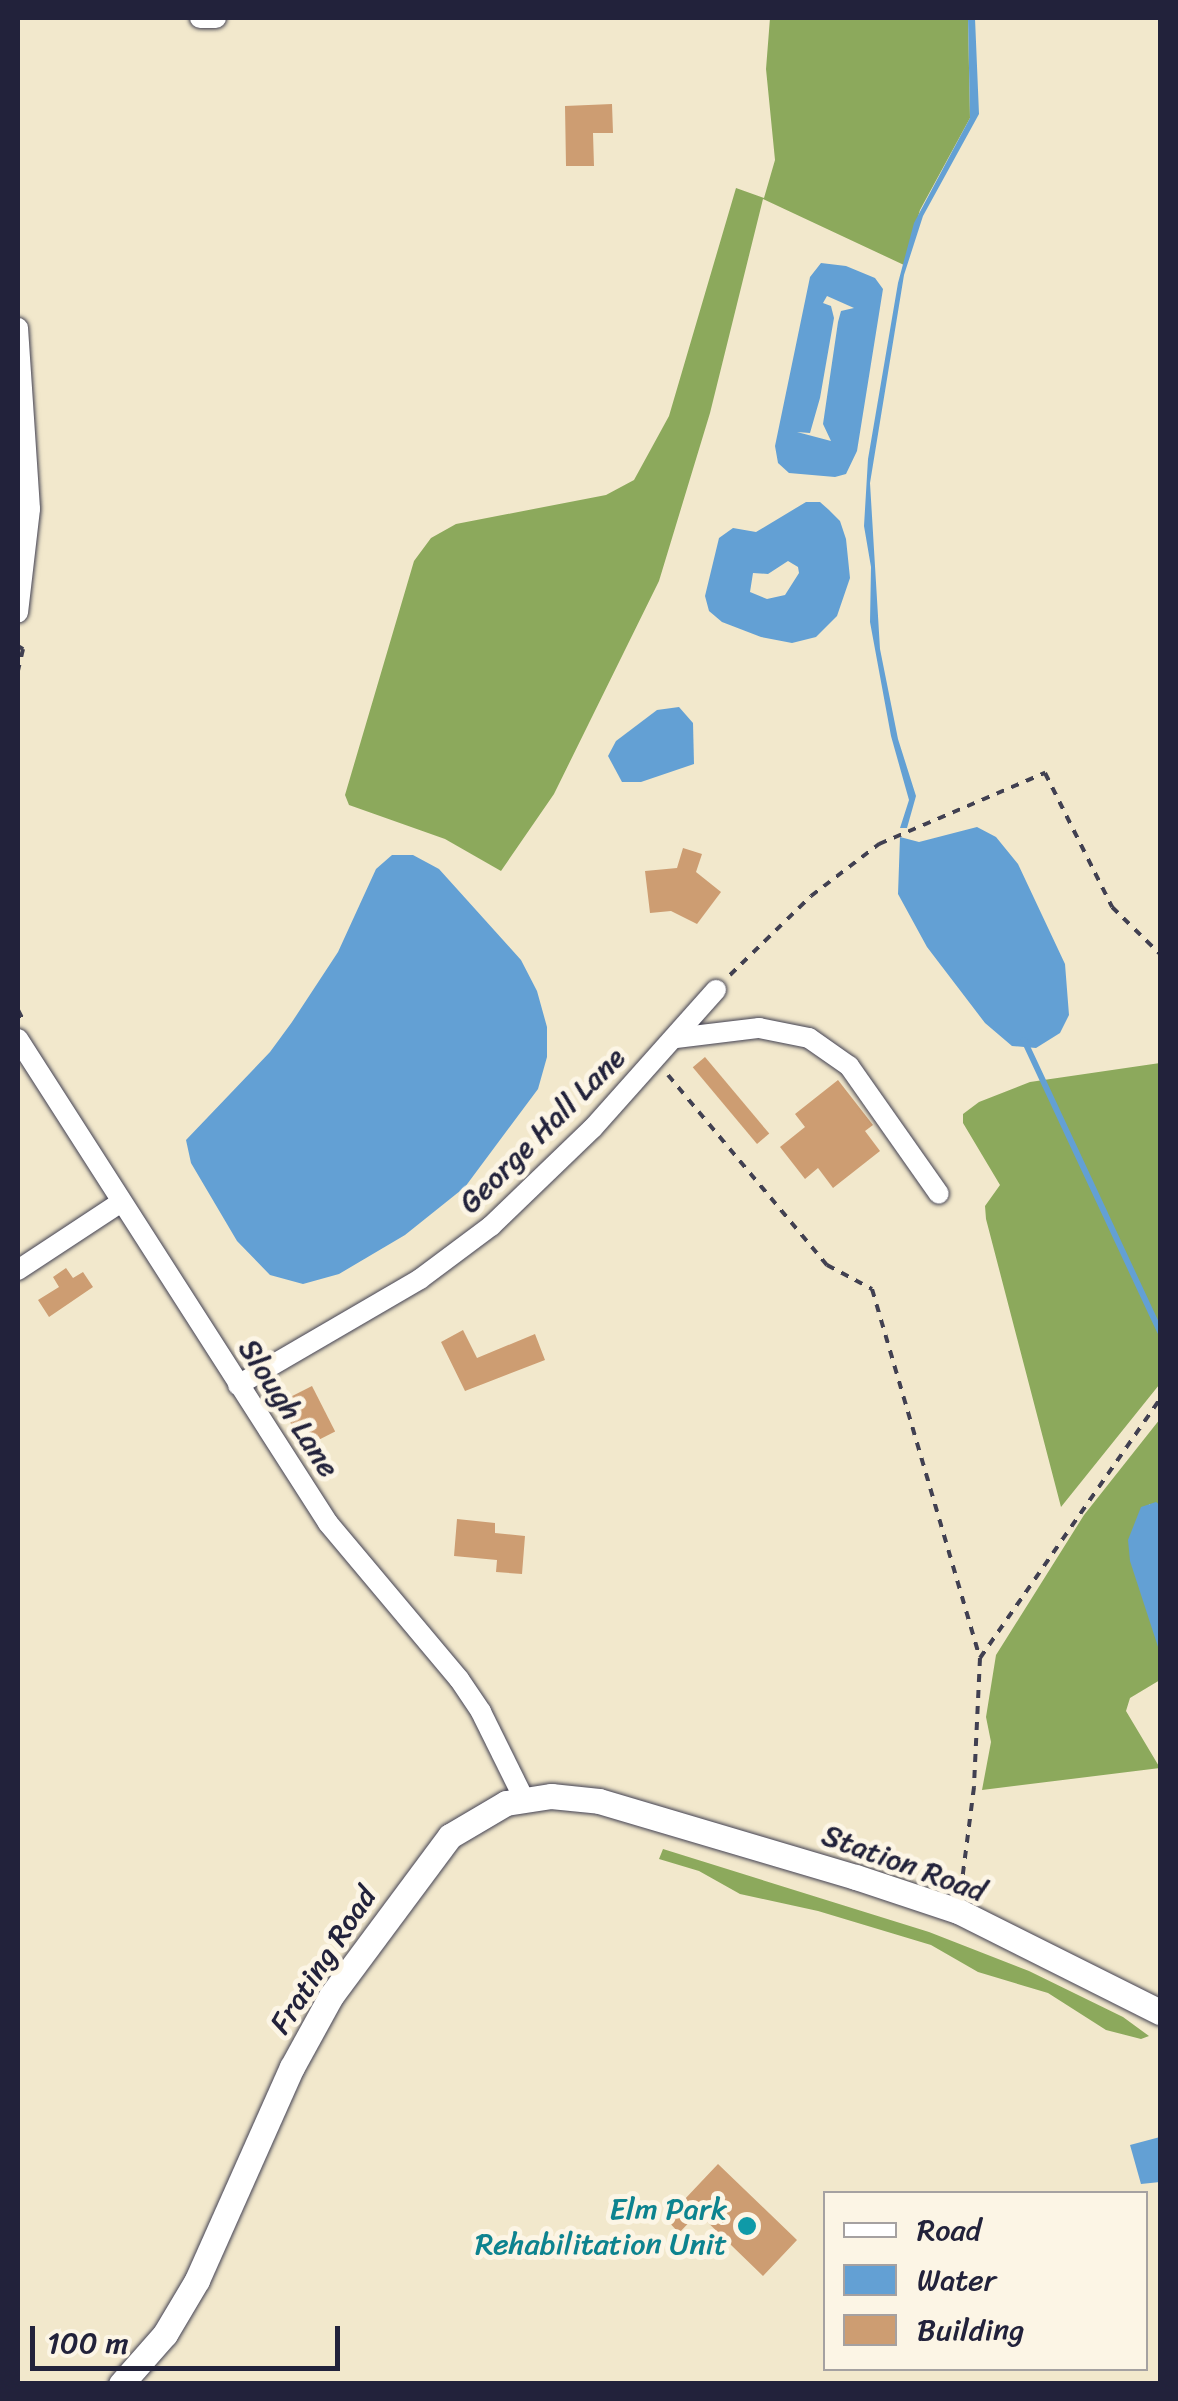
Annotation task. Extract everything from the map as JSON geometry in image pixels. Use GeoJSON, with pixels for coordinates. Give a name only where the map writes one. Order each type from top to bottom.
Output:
{"type":"FeatureCollection","features":[{"type":"Feature","properties":{"kind":"main road","name":"Frating Road"},"geometry":{"type":"LineString","coordinates":[[121,2384],[165,2334],[197,2280],[292,2067],[331,1996],[450,1836],[484,1811],[524,1798],[576,1797],[673,1820]]}},
{"type":"Feature","properties":{"kind":"main road","name":"Station Road"},"geometry":{"type":"LineString","coordinates":[[673,1820],[958,1911],[1160,2012]]}},
{"type":"Feature","properties":{"kind":"street"},"geometry":{"type":"LineString","coordinates":[[200,18],[216,18]]}},
{"type":"Feature","properties":{"kind":"street"},"geometry":{"type":"LineString","coordinates":[[18,328],[30,509],[18,612]]}},
{"type":"Feature","properties":{"kind":"street","name":"George Hall Lane"},"geometry":{"type":"LineString","coordinates":[[238,1386],[420,1279],[492,1226],[656,1060],[716,990]]}},
{"type":"Feature","properties":{"kind":"street"},"geometry":{"type":"LineString","coordinates":[[676,1038],[759,1028],[809,1038],[849,1066],[939,1194]]}},
{"type":"Feature","properties":{"kind":"street","name":"Slough Lane"},"geometry":{"type":"LineString","coordinates":[[18,1039],[328,1523],[459,1679],[495,1737],[524,1798]]}},
{"type":"Feature","properties":{"kind":"street"},"geometry":{"type":"LineString","coordinates":[[18,1270],[121,1202]]}},
{"type":"Feature","properties":{"kind":"path"},"geometry":{"type":"LineString","coordinates":[[18,646],[23,649],[18,671]]}},
{"type":"Feature","properties":{"kind":"path"},"geometry":{"type":"LineString","coordinates":[[716,990],[798,908],[880,844],[1045,773],[1112,907],[1160,954]]}},
{"type":"Feature","properties":{"kind":"path"},"geometry":{"type":"LineString","coordinates":[[656,1060],[826,1265],[872,1290],[980,1658],[974,1787],[958,1911]]}},
{"type":"Feature","properties":{"kind":"path"},"geometry":{"type":"LineString","coordinates":[[980,1658],[1160,1399]]}},
{"type":"Feature","properties":{"kind":"green space"},"geometry":{"type":"Polygon","coordinates":[[[770,18],[968,18],[970,118],[920,210],[904,265],[763,199],[710,413],[659,581],[554,794],[501,871],[445,839],[349,805],[345,795],[414,561],[431,538],[456,524],[606,495],[634,480],[669,416],[736,188],[764,198],[775,160],[766,69],[770,18]]]}},
{"type":"Feature","properties":{"kind":"green space"},"geometry":{"type":"Polygon","coordinates":[[[1160,1063],[1159,1385],[1061,1507],[986,1219],[985,1206],[1000,1185],[963,1123],[963,1114],[979,1102],[1030,1082],[1160,1063]]]}},
{"type":"Feature","properties":{"kind":"green space"},"geometry":{"type":"Polygon","coordinates":[[[1160,1419],[1160,1505],[1149,1504],[1148,1609],[1159,1644],[1160,1680],[1130,1698],[1126,1711],[1160,1768],[982,1790],[991,1742],[986,1717],[996,1655],[1084,1515],[1160,1419]]]}},
{"type":"Feature","properties":{"kind":"green space"},"geometry":{"type":"Polygon","coordinates":[[[663,1849],[929,1932],[1029,1971],[1123,2017],[1149,2036],[1141,2039],[1106,2030],[1048,1993],[978,1972],[931,1945],[818,1911],[740,1894],[699,1871],[659,1859],[663,1849]]]}},
{"type":"Feature","properties":{"kind":"water"},"geometry":{"type":"Polygon","coordinates":[[[968,18],[975,18],[979,114],[923,216],[904,275],[870,483],[880,649],[898,739],[916,796],[907,828],[900,828],[909,800],[891,736],[870,622],[871,567],[864,526],[868,459],[898,283],[914,223],[970,118],[968,18]]]}},
{"type":"Feature","properties":{"kind":"water"},"geometry":{"type":"Polygon","coordinates":[[[821,263],[846,266],[875,278],[883,289],[857,451],[846,474],[835,477],[789,473],[778,463],[775,446],[810,277],[821,263]],[[827,296],[823,303],[831,306],[834,318],[820,398],[810,433],[797,432],[831,441],[823,424],[838,322],[841,311],[854,308],[827,296]]]}},
{"type":"Feature","properties":{"kind":"water"},"geometry":{"type":"Polygon","coordinates":[[[806,502],[820,502],[840,521],[850,578],[837,616],[816,637],[792,643],[761,637],[722,622],[709,611],[705,596],[719,538],[733,528],[756,532],[806,502]],[[788,561],[768,574],[753,573],[750,592],[767,599],[785,595],[799,573],[798,567],[788,561]]]}},
{"type":"Feature","properties":{"kind":"water"},"geometry":{"type":"Polygon","coordinates":[[[679,707],[693,723],[694,764],[641,782],[622,782],[608,756],[616,741],[657,710],[679,707]]]}},
{"type":"Feature","properties":{"kind":"water"},"geometry":{"type":"Polygon","coordinates":[[[977,827],[996,837],[1018,864],[1065,964],[1069,1015],[1060,1033],[1036,1048],[1012,1046],[985,1023],[927,947],[898,894],[900,837],[919,842],[977,827]]]}},
{"type":"Feature","properties":{"kind":"water"},"geometry":{"type":"Polygon","coordinates":[[[392,855],[413,855],[439,869],[521,960],[537,991],[547,1027],[547,1057],[538,1089],[465,1187],[405,1235],[339,1274],[303,1284],[270,1275],[237,1241],[191,1163],[186,1140],[270,1052],[292,1022],[338,952],[376,869],[392,855]]]}},
{"type":"Feature","properties":{"kind":"water"},"geometry":{"type":"Polygon","coordinates":[[[1156,1502],[1160,1505],[1160,1653],[1130,1561],[1128,1540],[1141,1507],[1156,1502]]]}},
{"type":"Feature","properties":{"kind":"water"},"geometry":{"type":"Polygon","coordinates":[[[1160,2137],[1160,2182],[1141,2184],[1130,2145],[1160,2137]]]}},
{"type":"Feature","properties":{"kind":"building"},"geometry":{"type":"Polygon","coordinates":[[[612,104],[613,133],[593,133],[594,166],[566,166],[565,106],[612,104]]]}},
{"type":"Feature","properties":{"kind":"building"},"geometry":{"type":"Polygon","coordinates":[[[683,848],[702,854],[696,872],[721,892],[697,924],[671,911],[650,913],[645,871],[677,868],[683,848]]]}},
{"type":"Feature","properties":{"kind":"building"},"geometry":{"type":"Polygon","coordinates":[[[705,1057],[769,1134],[757,1144],[693,1067],[705,1057]]]}},
{"type":"Feature","properties":{"kind":"building"},"geometry":{"type":"Polygon","coordinates":[[[838,1080],[873,1125],[865,1131],[880,1151],[833,1188],[818,1168],[805,1179],[780,1147],[805,1127],[795,1114],[838,1080]]]}},
{"type":"Feature","properties":{"kind":"building"},"geometry":{"type":"Polygon","coordinates":[[[66,1268],[73,1278],[83,1272],[93,1287],[49,1317],[38,1300],[59,1287],[53,1277],[66,1268]]]}},
{"type":"Feature","properties":{"kind":"building"},"geometry":{"type":"Polygon","coordinates":[[[463,1330],[477,1358],[535,1334],[545,1360],[465,1391],[441,1342],[463,1330]]]}},
{"type":"Feature","properties":{"kind":"building"},"geometry":{"type":"Polygon","coordinates":[[[312,1386],[335,1431],[303,1448],[280,1402],[312,1386]]]}},
{"type":"Feature","properties":{"kind":"building"},"geometry":{"type":"Polygon","coordinates":[[[457,1519],[495,1523],[495,1533],[525,1536],[522,1574],[496,1572],[497,1560],[454,1556],[457,1519]]]}},
{"type":"Feature","properties":{"kind":"building","name":"Elm Park Rehabilitation Unit"},"geometry":{"type":"Polygon","coordinates":[[[718,2164],[797,2240],[763,2276],[698,2213],[679,2233],[666,2219],[718,2164]]]}},
{"type":"Feature","properties":{"kind":"waterway"},"geometry":{"type":"LineString","coordinates":[[1024,1040],[1160,1332]]}},
{"type":"Feature","properties":{"kind":"place","name":"Elm Park Rehabilitation Unit"},"geometry":{"type":"Point","coordinates":[747,2226]}}]}
